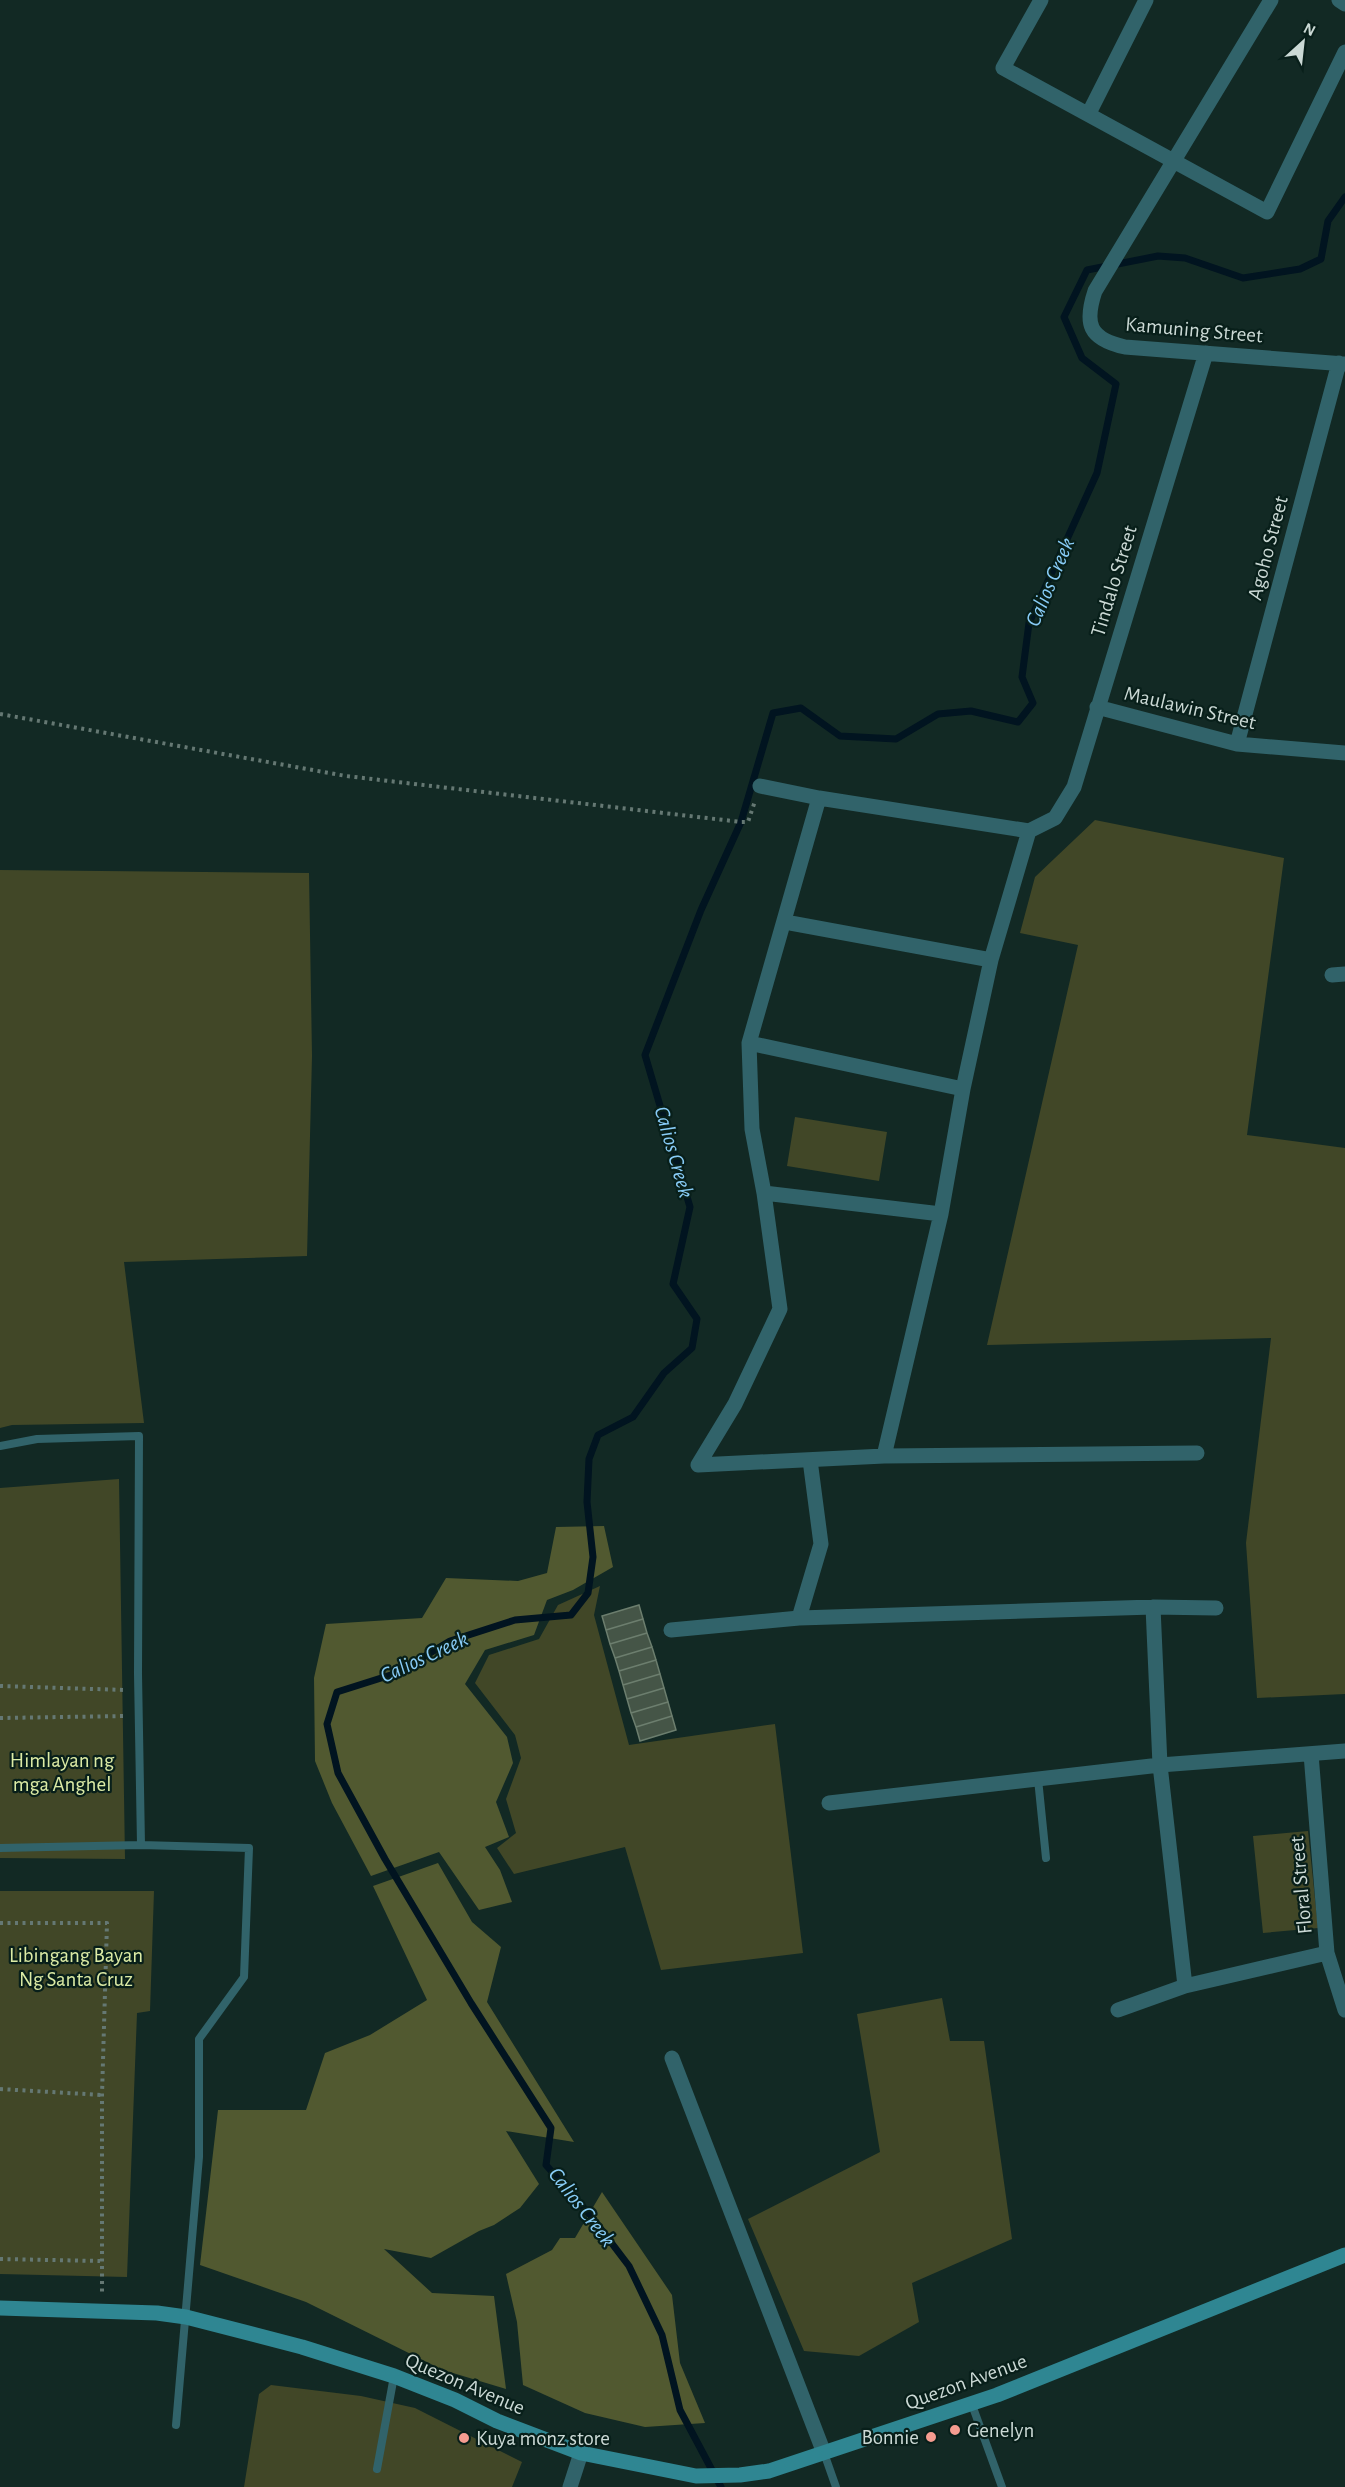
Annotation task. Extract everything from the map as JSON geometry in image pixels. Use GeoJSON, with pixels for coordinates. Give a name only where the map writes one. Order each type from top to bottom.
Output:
{"type":"FeatureCollection","features":[{"type":"Feature","properties":{"kind":"main road","name":"Quezon Avenue"},"geometry":{"type":"LineString","coordinates":[[0,2308],[157,2313],[186,2317],[291,2344],[394,2376],[455,2400],[497,2421],[581,2453],[696,2476],[740,2475],[769,2471],[997,2395],[1345,2255]]}},
{"type":"Feature","properties":{"kind":"street"},"geometry":{"type":"LineString","coordinates":[[1041,0],[1003,68],[1267,212],[1345,52]]}},
{"type":"Feature","properties":{"kind":"street"},"geometry":{"type":"LineString","coordinates":[[1089,113],[1146,0]]}},
{"type":"Feature","properties":{"kind":"street","name":"Kamuning Street"},"geometry":{"type":"LineString","coordinates":[[1271,0],[1095,291],[1089,311],[1091,327],[1106,343],[1125,347],[1342,364]]}},
{"type":"Feature","properties":{"kind":"street"},"geometry":{"type":"LineString","coordinates":[[1339,0],[1345,4]]}},
{"type":"Feature","properties":{"kind":"street","name":"Tindalo Street"},"geometry":{"type":"LineString","coordinates":[[1029,831],[1054,818],[1074,787],[1206,353]]}},
{"type":"Feature","properties":{"kind":"street","name":"Agoho Street"},"geometry":{"type":"LineString","coordinates":[[1237,744],[1342,364]]}},
{"type":"Feature","properties":{"kind":"street","name":"Maulawin Street"},"geometry":{"type":"LineString","coordinates":[[1098,707],[1237,744],[1345,753]]}},
{"type":"Feature","properties":{"kind":"street"},"geometry":{"type":"LineString","coordinates":[[760,786],[819,798],[1029,831],[991,960],[963,1089],[941,1214],[885,1456]]}},
{"type":"Feature","properties":{"kind":"street"},"geometry":{"type":"LineString","coordinates":[[819,798],[749,1043],[752,1129],[764,1193],[780,1309],[735,1404],[698,1465],[885,1456],[1197,1453]]}},
{"type":"Feature","properties":{"kind":"street"},"geometry":{"type":"LineString","coordinates":[[785,922],[991,960]]}},
{"type":"Feature","properties":{"kind":"street"},"geometry":{"type":"LineString","coordinates":[[749,1043],[963,1089]]}},
{"type":"Feature","properties":{"kind":"street"},"geometry":{"type":"LineString","coordinates":[[764,1193],[941,1214]]}},
{"type":"Feature","properties":{"kind":"street"},"geometry":{"type":"LineString","coordinates":[[799,1618],[821,1544],[810,1460]]}},
{"type":"Feature","properties":{"kind":"street"},"geometry":{"type":"LineString","coordinates":[[1153,1607],[1160,1765],[1185,1986]]}},
{"type":"Feature","properties":{"kind":"street"},"geometry":{"type":"LineString","coordinates":[[671,1630],[799,1618],[1153,1607],[1216,1608]]}},
{"type":"Feature","properties":{"kind":"street"},"geometry":{"type":"LineString","coordinates":[[829,1803],[1160,1765],[1345,1751]]}},
{"type":"Feature","properties":{"kind":"street","name":"Floral Street"},"geometry":{"type":"LineString","coordinates":[[1311,1754],[1327,1953],[1345,2010]]}},
{"type":"Feature","properties":{"kind":"street"},"geometry":{"type":"LineString","coordinates":[[1118,2010],[1185,1986],[1327,1953]]}},
{"type":"Feature","properties":{"kind":"street"},"geometry":{"type":"LineString","coordinates":[[672,2058],[824,2453]]}},
{"type":"Feature","properties":{"kind":"street"},"geometry":{"type":"LineString","coordinates":[[570,2487],[581,2453]]}},
{"type":"Feature","properties":{"kind":"lane"},"geometry":{"type":"LineString","coordinates":[[0,1446],[37,1439],[139,1436],[138,1716],[141,1845]]}},
{"type":"Feature","properties":{"kind":"lane"},"geometry":{"type":"LineString","coordinates":[[1038,1779],[1046,1858]]}},
{"type":"Feature","properties":{"kind":"lane"},"geometry":{"type":"LineString","coordinates":[[0,1848],[141,1845],[249,1848],[244,1977],[199,2039],[199,2157],[176,2425]]}},
{"type":"Feature","properties":{"kind":"lane"},"geometry":{"type":"LineString","coordinates":[[377,2469],[394,2376]]}},
{"type":"Feature","properties":{"kind":"lane"},"geometry":{"type":"LineString","coordinates":[[971,2402],[1002,2487]]}},
{"type":"Feature","properties":{"kind":"lane"},"geometry":{"type":"LineString","coordinates":[[824,2453],[836,2487]]}},
{"type":"Feature","properties":{"kind":"path"},"geometry":{"type":"LineString","coordinates":[[0,714],[346,776],[748,822],[760,786]]}},
{"type":"Feature","properties":{"kind":"path"},"geometry":{"type":"LineString","coordinates":[[0,1686],[138,1690]]}},
{"type":"Feature","properties":{"kind":"path"},"geometry":{"type":"LineString","coordinates":[[0,1718],[138,1716]]}},
{"type":"Feature","properties":{"kind":"path"},"geometry":{"type":"LineString","coordinates":[[0,1923],[107,1923],[102,2095],[100,2261],[102,2311]]}},
{"type":"Feature","properties":{"kind":"path"},"geometry":{"type":"LineString","coordinates":[[0,2089],[102,2095]]}},
{"type":"Feature","properties":{"kind":"path"},"geometry":{"type":"LineString","coordinates":[[0,2259],[100,2261]]}},
{"type":"Feature","properties":{"kind":"green space"},"geometry":{"type":"Polygon","coordinates":[[[1095,820],[1284,858],[1247,1135],[1345,1148],[1345,1694],[1257,1698],[1246,1543],[1271,1338],[987,1345],[1078,945],[1020,933],[1035,877],[1095,820]]]}},
{"type":"Feature","properties":{"kind":"green space"},"geometry":{"type":"Polygon","coordinates":[[[0,870],[309,873],[312,1056],[307,1256],[124,1262],[144,1423],[12,1425],[0,1428],[0,870]]]}},
{"type":"Feature","properties":{"kind":"green space"},"geometry":{"type":"Polygon","coordinates":[[[795,1117],[887,1132],[879,1181],[787,1166],[795,1117]]]}},
{"type":"Feature","properties":{"kind":"green space","name":"Himlayan ng mga Anghel"},"geometry":{"type":"Polygon","coordinates":[[[119,1479],[125,1859],[0,1858],[0,1488],[119,1479]]]}},
{"type":"Feature","properties":{"kind":"green space"},"geometry":{"type":"Polygon","coordinates":[[[604,1526],[613,1567],[573,1590],[547,1600],[534,1635],[485,1650],[465,1684],[507,1737],[513,1763],[496,1802],[509,1837],[485,1847],[500,1870],[512,1902],[479,1910],[439,1852],[371,1876],[332,1803],[315,1761],[314,1678],[326,1624],[422,1618],[446,1578],[518,1581],[547,1573],[556,1527],[604,1526]]]}},
{"type":"Feature","properties":{"kind":"green space"},"geometry":{"type":"Polygon","coordinates":[[[600,1586],[594,1615],[629,1745],[775,1724],[803,1953],[661,1970],[625,1847],[514,1874],[497,1848],[516,1833],[506,1799],[521,1758],[515,1735],[475,1683],[489,1655],[539,1639],[558,1605],[600,1586]]]}},
{"type":"Feature","properties":{"kind":"green space"},"geometry":{"type":"Polygon","coordinates":[[[1308,1831],[1318,1928],[1263,1933],[1253,1836],[1308,1831]]]}},
{"type":"Feature","properties":{"kind":"green space"},"geometry":{"type":"Polygon","coordinates":[[[438,1863],[472,1922],[501,1947],[487,2002],[574,2142],[506,2131],[539,2184],[520,2208],[494,2225],[431,2258],[384,2249],[432,2293],[494,2296],[506,2389],[443,2370],[306,2302],[200,2265],[218,2110],[306,2110],[325,2053],[370,2035],[427,2000],[373,1886],[438,1863]]]}},
{"type":"Feature","properties":{"kind":"green space","name":"Libingang Bayan Ng Santa Cruz"},"geometry":{"type":"Polygon","coordinates":[[[0,1891],[154,1891],[150,2011],[137,2013],[127,2277],[0,2274],[0,1891]]]}},
{"type":"Feature","properties":{"kind":"green space"},"geometry":{"type":"Polygon","coordinates":[[[942,1998],[950,2041],[984,2041],[1012,2239],[912,2283],[919,2322],[859,2356],[804,2351],[748,2219],[880,2152],[857,2014],[942,1998]]]}},
{"type":"Feature","properties":{"kind":"green space"},"geometry":{"type":"Polygon","coordinates":[[[602,2192],[672,2295],[680,2363],[705,2423],[645,2427],[585,2413],[523,2385],[517,2322],[506,2274],[552,2250],[560,2238],[575,2238],[602,2192]]]}},
{"type":"Feature","properties":{"kind":"green space"},"geometry":{"type":"Polygon","coordinates":[[[271,2385],[361,2396],[415,2408],[522,2462],[512,2487],[244,2487],[259,2394],[271,2385]]]}},
{"type":"Feature","properties":{"kind":"building"},"geometry":{"type":"Polygon","coordinates":[[[639,1605],[643,1619],[606,1630],[602,1616],[639,1605]]]}},
{"type":"Feature","properties":{"kind":"building"},"geometry":{"type":"Polygon","coordinates":[[[643,1619],[647,1633],[610,1644],[606,1630],[643,1619]]]}},
{"type":"Feature","properties":{"kind":"building"},"geometry":{"type":"Polygon","coordinates":[[[647,1633],[652,1647],[615,1658],[610,1644],[647,1633]]]}},
{"type":"Feature","properties":{"kind":"building"},"geometry":{"type":"Polygon","coordinates":[[[652,1647],[656,1660],[619,1671],[615,1658],[652,1647]]]}},
{"type":"Feature","properties":{"kind":"building"},"geometry":{"type":"Polygon","coordinates":[[[656,1660],[660,1674],[623,1685],[619,1671],[656,1660]]]}},
{"type":"Feature","properties":{"kind":"building"},"geometry":{"type":"Polygon","coordinates":[[[660,1674],[664,1688],[627,1699],[623,1685],[660,1674]]]}},
{"type":"Feature","properties":{"kind":"building"},"geometry":{"type":"Polygon","coordinates":[[[664,1688],[668,1702],[631,1713],[627,1699],[664,1688]]]}},
{"type":"Feature","properties":{"kind":"building"},"geometry":{"type":"Polygon","coordinates":[[[668,1702],[672,1716],[636,1727],[631,1713],[668,1702]]]}},
{"type":"Feature","properties":{"kind":"building"},"geometry":{"type":"Polygon","coordinates":[[[672,1716],[676,1730],[640,1741],[636,1727],[672,1716]]]}},
{"type":"Feature","properties":{"kind":"waterway","name":"Calios Creek"},"geometry":{"type":"LineString","coordinates":[[721,2487],[680,2410],[662,2335],[629,2266],[591,2216],[546,2165],[551,2128],[471,2003],[385,1859],[338,1773],[327,1724],[337,1692],[397,1673],[450,1641],[515,1620],[571,1615],[588,1593],[593,1557],[587,1502],[589,1459],[598,1435],[633,1417],[664,1373],[692,1348],[697,1319],[673,1284],[690,1207],[645,1055],[701,910],[741,822],[773,713],[801,708],[840,736],[896,739],[938,714],[971,711],[1018,722],[1033,703],[1022,677],[1029,623],[1097,473],[1116,384],[1082,358],[1064,317],[1087,270],[1158,256],[1185,258],[1243,278],[1300,269],[1321,259],[1328,221],[1345,197]]}},
{"type":"Feature","properties":{"kind":"place","name":"Genelyn"},"geometry":{"type":"Point","coordinates":[955,2430]}},
{"type":"Feature","properties":{"kind":"place","name":"Bonnie"},"geometry":{"type":"Point","coordinates":[931,2437]}},
{"type":"Feature","properties":{"kind":"place","name":"Kuya monz store"},"geometry":{"type":"Point","coordinates":[464,2438]}}]}
